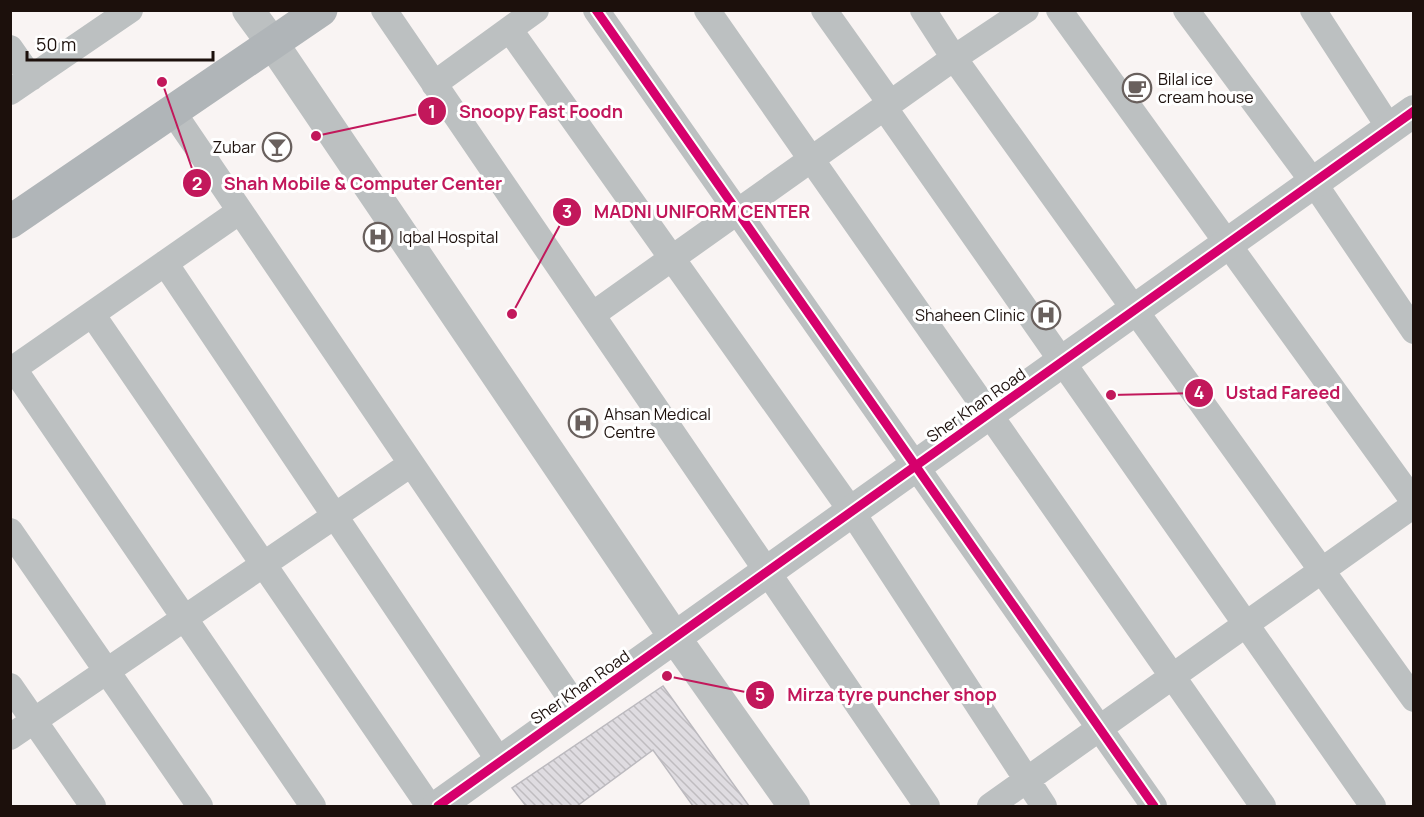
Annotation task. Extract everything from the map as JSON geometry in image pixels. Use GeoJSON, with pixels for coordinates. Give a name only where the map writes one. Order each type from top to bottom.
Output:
{"type":"FeatureCollection","features":[{"type":"Feature","properties":{"kind":"main road"},"geometry":{"type":"LineString","coordinates":[[10,222],[321,10]]}},
{"type":"Feature","properties":{"kind":"street"},"geometry":{"type":"LineString","coordinates":[[248,10],[675,638],[794,807]]}},
{"type":"Feature","properties":{"kind":"street"},"geometry":{"type":"LineString","coordinates":[[384,10],[927,807]]}},
{"type":"Feature","properties":{"kind":"street"},"geometry":{"type":"LineString","coordinates":[[434,84],[536,10]]}},
{"type":"Feature","properties":{"kind":"street"},"geometry":{"type":"LineString","coordinates":[[596,10],[1154,807]]}},
{"type":"Feature","properties":{"kind":"street"},"geometry":{"type":"LineString","coordinates":[[707,10],[1263,807]]}},
{"type":"Feature","properties":{"kind":"street"},"geometry":{"type":"LineString","coordinates":[[824,10],[1063,362],[1373,807]]}},
{"type":"Feature","properties":{"kind":"street"},"geometry":{"type":"LineString","coordinates":[[923,10],[954,58],[1413,699]]}},
{"type":"Feature","properties":{"kind":"street"},"geometry":{"type":"LineString","coordinates":[[591,315],[954,58],[1026,10]]}},
{"type":"Feature","properties":{"kind":"street"},"geometry":{"type":"LineString","coordinates":[[990,807],[1413,503],[1059,10]]}},
{"type":"Feature","properties":{"kind":"street"},"geometry":{"type":"LineString","coordinates":[[1186,10],[1314,183],[1413,331]]}},
{"type":"Feature","properties":{"kind":"street"},"geometry":{"type":"LineString","coordinates":[[1313,10],[1402,120]]}},
{"type":"Feature","properties":{"kind":"street"},"geometry":{"type":"LineString","coordinates":[[10,92],[113,15]]}},
{"type":"Feature","properties":{"kind":"street"},"geometry":{"type":"LineString","coordinates":[[510,30],[852,512],[1044,807]]}},
{"type":"Feature","properties":{"kind":"street"},"geometry":{"type":"LineString","coordinates":[[10,48],[31,78]]}},
{"type":"Feature","properties":{"kind":"street"},"geometry":{"type":"LineString","coordinates":[[173,112],[577,708]]}},
{"type":"Feature","properties":{"kind":"street","name":"Sher Khan Road"},"geometry":{"type":"LineString","coordinates":[[438,807],[1402,120]]}},
{"type":"Feature","properties":{"kind":"street"},"geometry":{"type":"LineString","coordinates":[[240,211],[12,370],[313,807]]}},
{"type":"Feature","properties":{"kind":"street"},"geometry":{"type":"LineString","coordinates":[[165,263],[500,762]]}},
{"type":"Feature","properties":{"kind":"street"},"geometry":{"type":"LineString","coordinates":[[92,314],[429,807]]}},
{"type":"Feature","properties":{"kind":"street"},"geometry":{"type":"LineString","coordinates":[[10,736],[411,464]]}},
{"type":"Feature","properties":{"kind":"street"},"geometry":{"type":"LineString","coordinates":[[10,531],[200,807]]}},
{"type":"Feature","properties":{"kind":"street"},"geometry":{"type":"LineString","coordinates":[[10,686],[93,807]]}},
{"type":"Feature","properties":{"kind":"building"},"geometry":{"type":"Polygon","coordinates":[[[663,686],[749,806],[693,806],[653,750],[577,806],[526,806],[512,788],[663,686]]]}},
{"type":"Feature","properties":{"kind":"cycle path"},"geometry":{"type":"LineString","coordinates":[[596,10],[1154,806]]}},
{"type":"Feature","properties":{"kind":"cycle path"},"geometry":{"type":"LineString","coordinates":[[438,806],[1414,111]]}},
{"type":"Feature","properties":{"kind":"place","name":"Shah Mobile & Computer Center"},"geometry":{"type":"Point","coordinates":[162,82]}},
{"type":"Feature","properties":{"kind":"place","name":"Bilal ice cream house"},"geometry":{"type":"Point","coordinates":[1137,88]}},
{"type":"Feature","properties":{"kind":"place","name":"Snoopy Fast Foodn"},"geometry":{"type":"Point","coordinates":[316,136]}},
{"type":"Feature","properties":{"kind":"place","name":"Zubar"},"geometry":{"type":"Point","coordinates":[277,147]}},
{"type":"Feature","properties":{"kind":"place","name":"Iqbal Hospital"},"geometry":{"type":"Point","coordinates":[378,237]}},
{"type":"Feature","properties":{"kind":"place","name":"MADNI UNIFORM CENTER"},"geometry":{"type":"Point","coordinates":[512,314]}},
{"type":"Feature","properties":{"kind":"place","name":"Shaheen Clinic"},"geometry":{"type":"Point","coordinates":[1046,315]}},
{"type":"Feature","properties":{"kind":"place","name":"Ustad Fareed"},"geometry":{"type":"Point","coordinates":[1111,395]}},
{"type":"Feature","properties":{"kind":"place","name":"Ahsan Medical Centre"},"geometry":{"type":"Point","coordinates":[583,423]}},
{"type":"Feature","properties":{"kind":"place","name":"Mirza tyre puncher shop"},"geometry":{"type":"Point","coordinates":[667,676]}}]}
